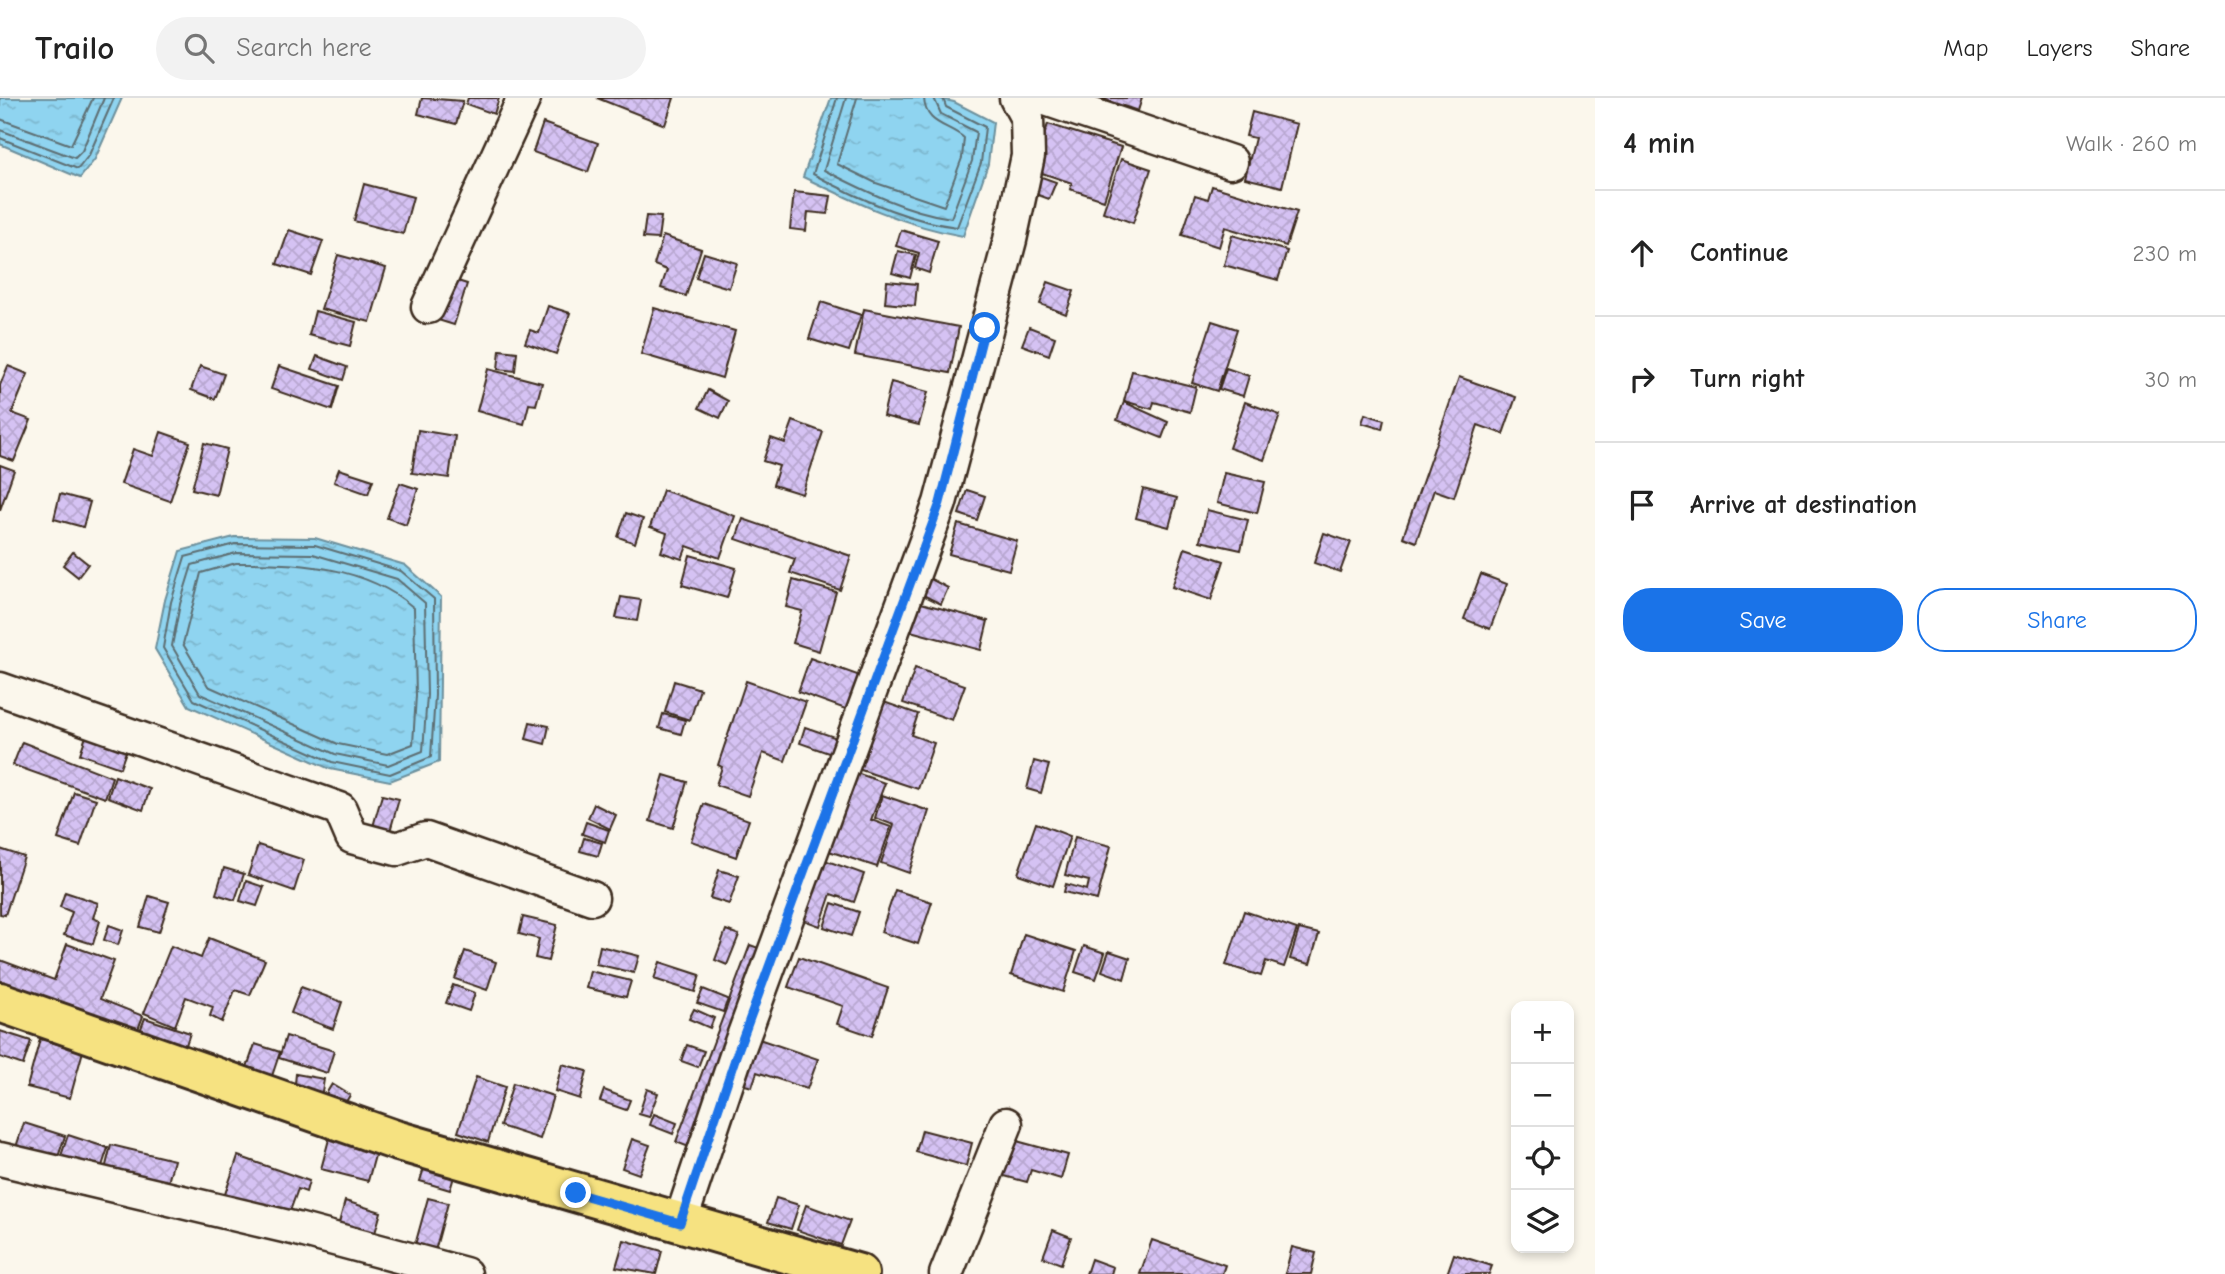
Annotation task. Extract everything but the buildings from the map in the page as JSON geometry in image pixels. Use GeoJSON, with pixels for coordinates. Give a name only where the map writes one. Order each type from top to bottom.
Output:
{"type":"FeatureCollection","features":[{"type":"Feature","properties":{"kind":"main road"},"geometry":{"type":"LineString","coordinates":[[0,1002],[395,1139],[859,1274]]}},
{"type":"Feature","properties":{"kind":"street"},"geometry":{"type":"LineString","coordinates":[[428,307],[524,98]]}},
{"type":"Feature","properties":{"kind":"street"},"geometry":{"type":"LineString","coordinates":[[680,1223],[750,1017],[940,503],[1010,240],[1028,156],[1027,118],[1016,98]]}},
{"type":"Feature","properties":{"kind":"street"},"geometry":{"type":"LineString","coordinates":[[1043,98],[1231,162]]}},
{"type":"Feature","properties":{"kind":"street"},"geometry":{"type":"LineString","coordinates":[[0,689],[341,809],[352,837],[397,849],[426,839],[592,898]]}},
{"type":"Feature","properties":{"kind":"street"},"geometry":{"type":"LineString","coordinates":[[946,1274],[1006,1124]]}},
{"type":"Feature","properties":{"kind":"street"},"geometry":{"type":"LineString","coordinates":[[0,1159],[297,1229],[465,1274]]}},
{"type":"Feature","properties":{"kind":"water"},"geometry":{"type":"Polygon","coordinates":[[[0,98],[122,98],[95,159],[80,178],[0,144],[0,98]]]}},
{"type":"Feature","properties":{"kind":"water"},"geometry":{"type":"Polygon","coordinates":[[[831,98],[936,98],[954,102],[993,122],[988,164],[963,236],[901,220],[803,177],[831,98]]]}},
{"type":"Feature","properties":{"kind":"water"},"geometry":{"type":"Polygon","coordinates":[[[234,537],[315,538],[405,565],[441,597],[439,762],[390,781],[330,769],[189,706],[155,649],[165,600],[180,551],[234,537]]]}},
{"type":"Feature","properties":{"kind":"route"},"geometry":{"type":"LineString","coordinates":[[576,1193],[680,1223],[736,1056],[868,691],[940,503],[985,328]]}}]}
